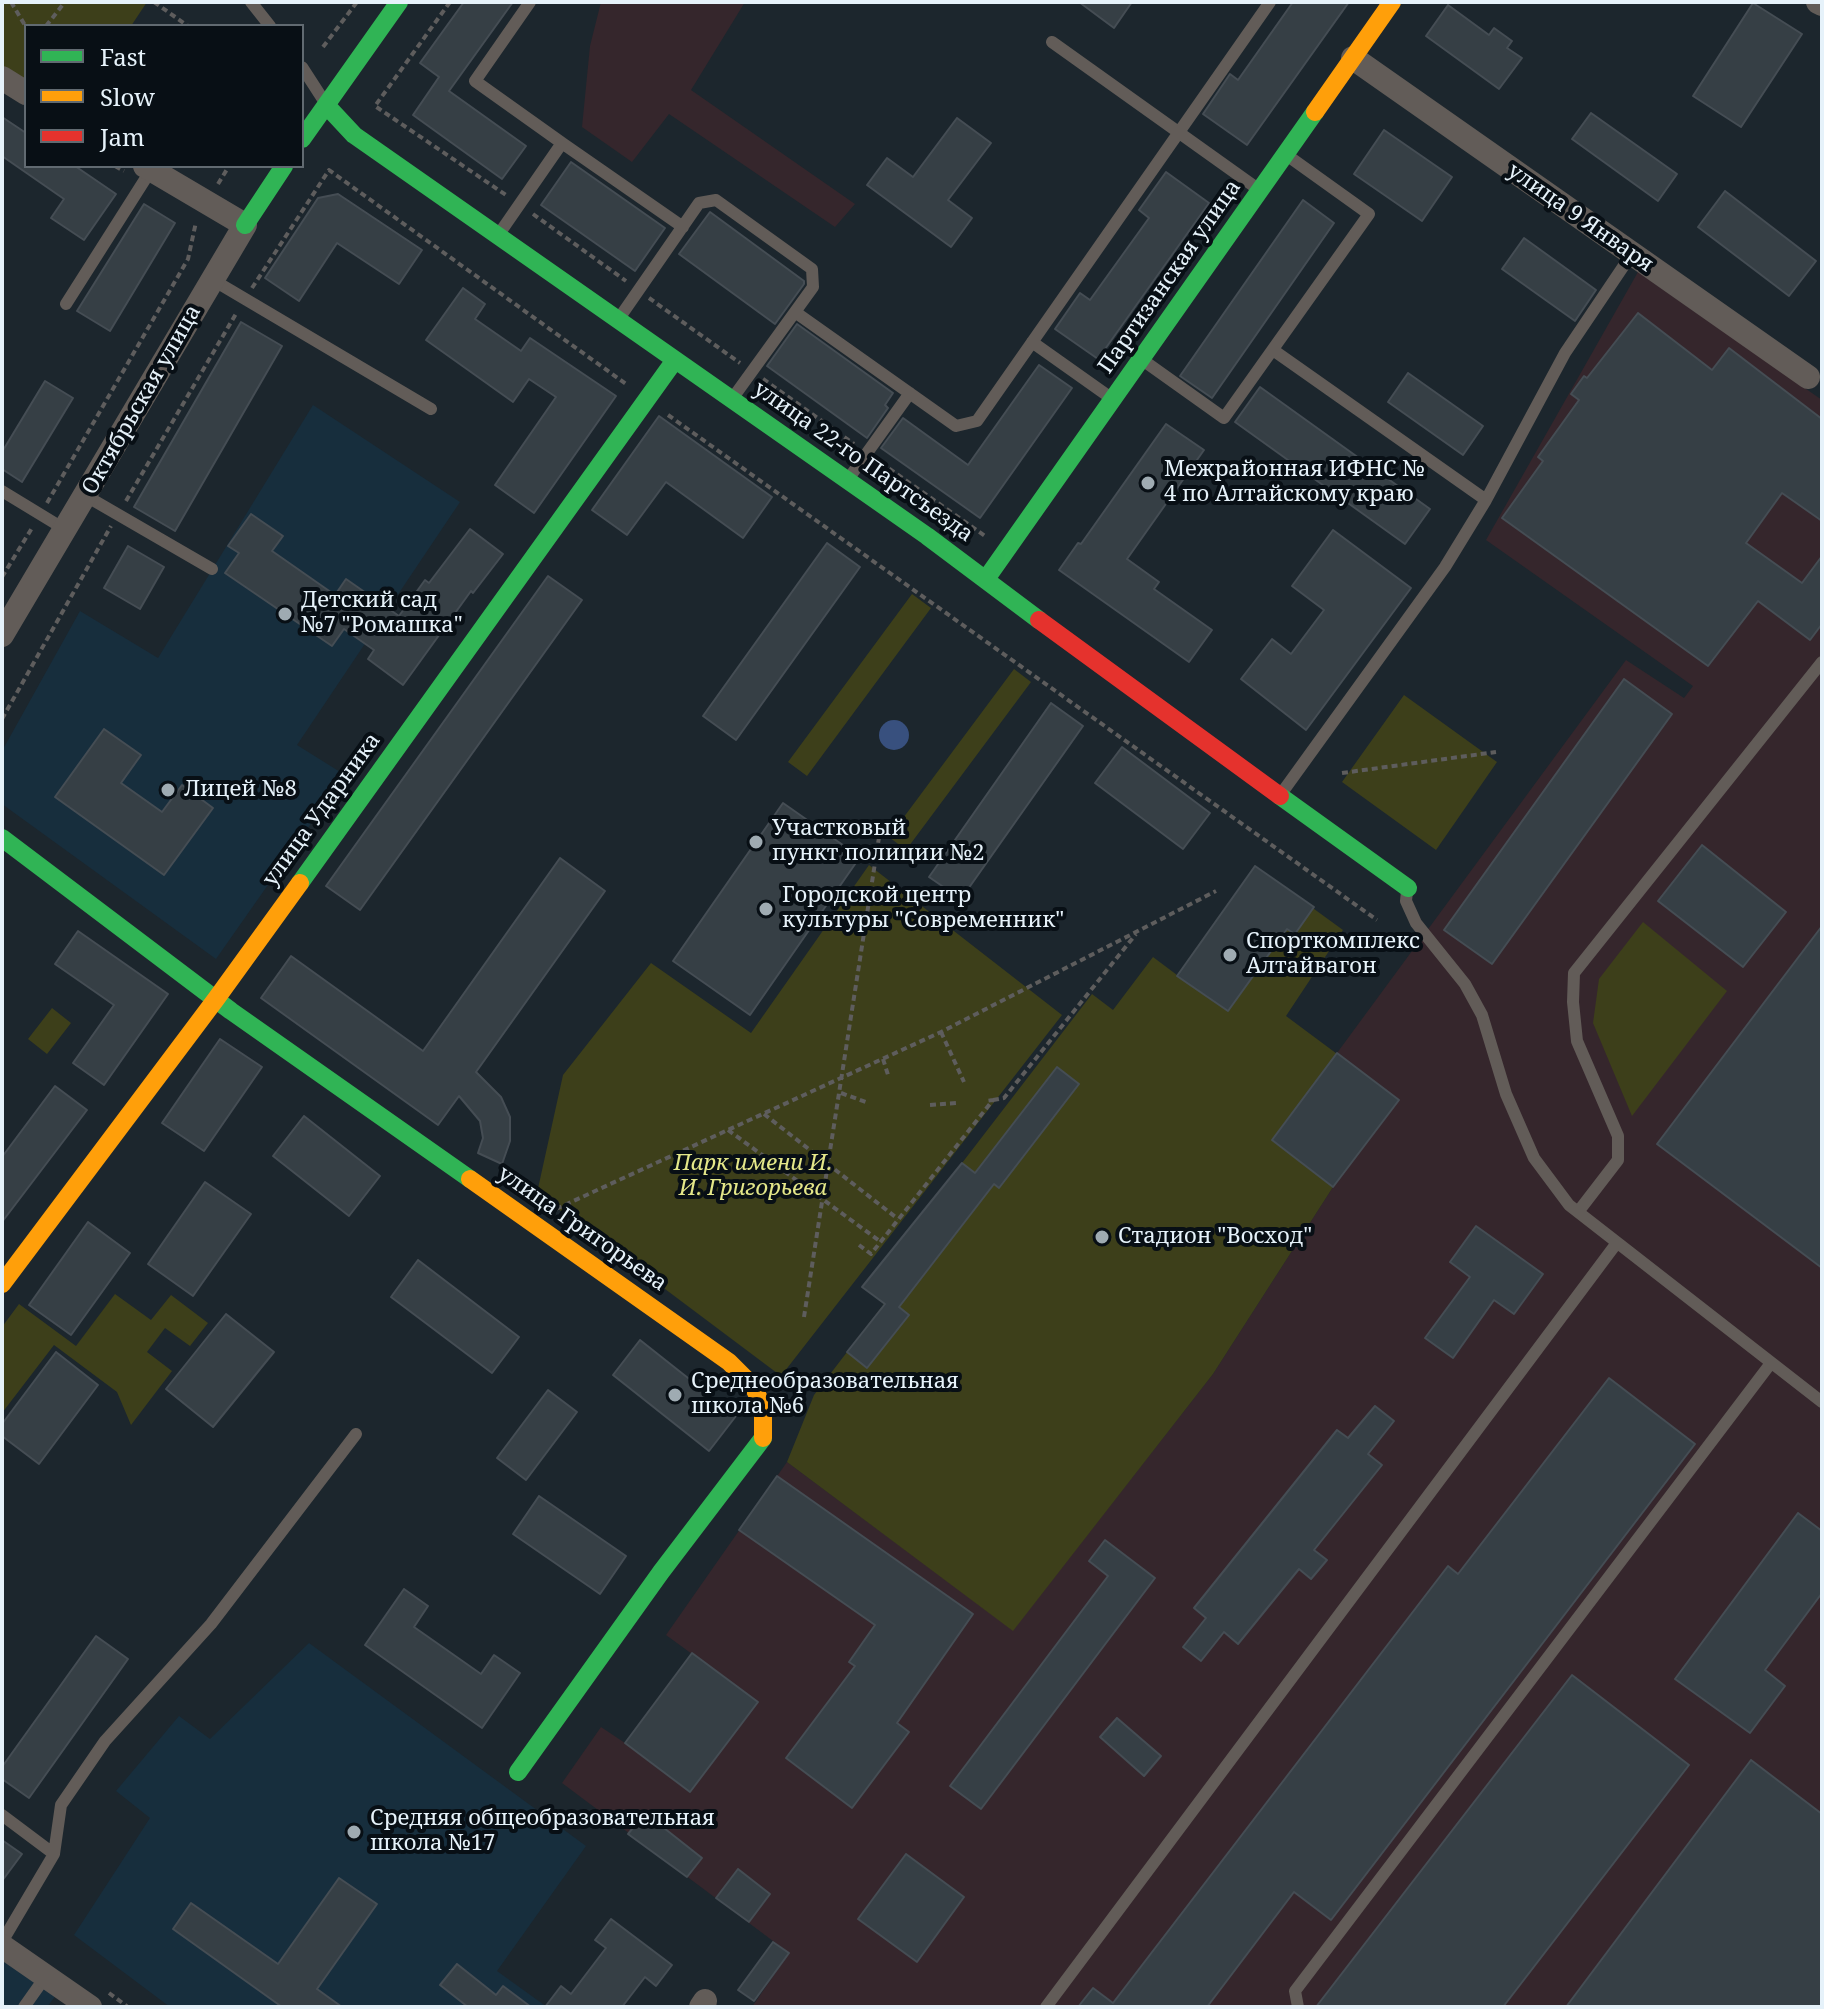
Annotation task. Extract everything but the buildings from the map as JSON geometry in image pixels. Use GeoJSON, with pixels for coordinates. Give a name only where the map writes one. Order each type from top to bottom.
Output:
{"type":"FeatureCollection","features":[{"type":"Feature","properties":{"kind":"street"},"geometry":{"type":"LineString","coordinates":[[304,136],[399,2]]}},
{"type":"Feature","properties":{"kind":"street","name":"Партизанская улица"},"geometry":{"type":"LineString","coordinates":[[986,579],[1392,2]]}},
{"type":"Feature","properties":{"kind":"street","name":"улица 9 Января"},"geometry":{"type":"LineString","coordinates":[[1353,58],[1808,377]]}},
{"type":"Feature","properties":{"kind":"street"},"geometry":{"type":"LineString","coordinates":[[2,78],[24,92]]}},
{"type":"Feature","properties":{"kind":"street","name":"улица 22-го Партсъезда"},"geometry":{"type":"LineString","coordinates":[[326,105],[354,135],[986,579],[1129,687],[1408,888]]}},
{"type":"Feature","properties":{"kind":"street","name":"Октябрьская улица"},"geometry":{"type":"LineString","coordinates":[[2,635],[245,225],[283,168]]}},
{"type":"Feature","properties":{"kind":"street"},"geometry":{"type":"LineString","coordinates":[[146,173],[245,225]]}},
{"type":"Feature","properties":{"kind":"street","name":"улица Ударника"},"geometry":{"type":"LineString","coordinates":[[2,1284],[216,999],[675,360]]}},
{"type":"Feature","properties":{"kind":"street","name":"улица Григорьева"},"geometry":{"type":"LineString","coordinates":[[5,846],[736,1368],[758,1396],[765,1422],[763,1438],[661,1572],[518,1772]]}},
{"type":"Feature","properties":{"kind":"street"},"geometry":{"type":"LineString","coordinates":[[2,1944],[90,2007]]}},
{"type":"Feature","properties":{"kind":"lane"},"geometry":{"type":"LineString","coordinates":[[251,2],[268,24]]}},
{"type":"Feature","properties":{"kind":"lane"},"geometry":{"type":"LineString","coordinates":[[530,2],[475,81],[683,227]]}},
{"type":"Feature","properties":{"kind":"lane"},"geometry":{"type":"LineString","coordinates":[[795,312],[956,426],[977,421],[1270,2]]}},
{"type":"Feature","properties":{"kind":"lane"},"geometry":{"type":"LineString","coordinates":[[1052,42],[1260,190]]}},
{"type":"Feature","properties":{"kind":"lane","name":"улица 22-го Партсъезда"},"geometry":{"type":"LineString","coordinates":[[304,70],[326,105]]}},
{"type":"Feature","properties":{"kind":"lane"},"geometry":{"type":"LineString","coordinates":[[499,234],[562,143]]}},
{"type":"Feature","properties":{"kind":"lane"},"geometry":{"type":"LineString","coordinates":[[1141,359],[1224,418],[1369,214],[1285,154]]}},
{"type":"Feature","properties":{"kind":"lane"},"geometry":{"type":"LineString","coordinates":[[66,304],[146,173]]}},
{"type":"Feature","properties":{"kind":"lane"},"geometry":{"type":"LineString","coordinates":[[618,319],[699,203],[716,200],[812,269],[813,287],[732,399]]}},
{"type":"Feature","properties":{"kind":"lane"},"geometry":{"type":"LineString","coordinates":[[1281,794],[1445,567],[1486,500],[1565,353],[1631,255]]}},
{"type":"Feature","properties":{"kind":"lane"},"geometry":{"type":"LineString","coordinates":[[213,280],[431,409]]}},
{"type":"Feature","properties":{"kind":"lane"},"geometry":{"type":"LineString","coordinates":[[1032,342],[1112,399]]}},
{"type":"Feature","properties":{"kind":"lane"},"geometry":{"type":"LineString","coordinates":[[1273,350],[1486,500]]}},
{"type":"Feature","properties":{"kind":"lane"},"geometry":{"type":"LineString","coordinates":[[848,481],[910,393]]}},
{"type":"Feature","properties":{"kind":"lane"},"geometry":{"type":"LineString","coordinates":[[2,491],[66,530]]}},
{"type":"Feature","properties":{"kind":"lane"},"geometry":{"type":"LineString","coordinates":[[86,496],[212,569]]}},
{"type":"Feature","properties":{"kind":"lane"},"geometry":{"type":"LineString","coordinates":[[1578,1212],[1618,1160],[1618,1136],[1577,1041],[1574,973],[1822,662]]}},
{"type":"Feature","properties":{"kind":"lane"},"geometry":{"type":"LineString","coordinates":[[1408,888],[1406,901],[1416,923],[1465,984],[1482,1015],[1506,1094],[1534,1158],[1569,1205],[1822,1402]]}},
{"type":"Feature","properties":{"kind":"lane"},"geometry":{"type":"LineString","coordinates":[[1046,2007],[1616,1244]]}},
{"type":"Feature","properties":{"kind":"lane"},"geometry":{"type":"LineString","coordinates":[[1298,2007],[1295,1991],[1771,1363]]}},
{"type":"Feature","properties":{"kind":"lane"},"geometry":{"type":"LineString","coordinates":[[2,1944],[54,1854],[61,1805],[105,1741],[211,1624],[356,1434]]}},
{"type":"Feature","properties":{"kind":"lane"},"geometry":{"type":"LineString","coordinates":[[2,1815],[54,1854]]}},
{"type":"Feature","properties":{"kind":"lane"},"geometry":{"type":"LineString","coordinates":[[24,2007],[46,1976]]}},
{"type":"Feature","properties":{"kind":"path"},"geometry":{"type":"LineString","coordinates":[[11,2],[24,24]]}},
{"type":"Feature","properties":{"kind":"path"},"geometry":{"type":"LineString","coordinates":[[48,24],[65,2]]}},
{"type":"Feature","properties":{"kind":"path"},"geometry":{"type":"LineString","coordinates":[[154,2],[185,24]]}},
{"type":"Feature","properties":{"kind":"path"},"geometry":{"type":"LineString","coordinates":[[323,47],[357,2]]}},
{"type":"Feature","properties":{"kind":"path"},"geometry":{"type":"LineString","coordinates":[[450,2],[375,106],[519,204],[987,538]]}},
{"type":"Feature","properties":{"kind":"path"},"geometry":{"type":"LineString","coordinates":[[124,168],[146,173]]}},
{"type":"Feature","properties":{"kind":"path"},"geometry":{"type":"LineString","coordinates":[[2,719],[46,638],[245,299],[329,170],[1377,920]]}},
{"type":"Feature","properties":{"kind":"path"},"geometry":{"type":"LineString","coordinates":[[2,577],[188,259],[198,216]]}},
{"type":"Feature","properties":{"kind":"path"},"geometry":{"type":"LineString","coordinates":[[1342,773],[1496,752]]}},
{"type":"Feature","properties":{"kind":"path"},"geometry":{"type":"LineString","coordinates":[[804,1317],[880,831]]}},
{"type":"Feature","properties":{"kind":"path"},"geometry":{"type":"LineString","coordinates":[[529,1221],[941,1032],[1216,891]]}},
{"type":"Feature","properties":{"kind":"path"},"geometry":{"type":"LineString","coordinates":[[859,1245],[871,1254],[990,1100],[1004,1098],[1137,932]]}},
{"type":"Feature","properties":{"kind":"path"},"geometry":{"type":"LineString","coordinates":[[941,1032],[964,1082]]}},
{"type":"Feature","properties":{"kind":"path"},"geometry":{"type":"LineString","coordinates":[[883,1059],[889,1078]]}},
{"type":"Feature","properties":{"kind":"path"},"geometry":{"type":"LineString","coordinates":[[840,1093],[866,1102]]}},
{"type":"Feature","properties":{"kind":"path"},"geometry":{"type":"LineString","coordinates":[[930,1105],[957,1103]]}},
{"type":"Feature","properties":{"kind":"path"},"geometry":{"type":"LineString","coordinates":[[764,1114],[898,1219]]}},
{"type":"Feature","properties":{"kind":"path"},"geometry":{"type":"LineString","coordinates":[[728,1130],[881,1242]]}},
{"type":"Feature","properties":{"kind":"shaded area"},"geometry":{"type":"Polygon","coordinates":[[[601,2],[745,2],[691,90],[855,204],[835,227],[669,114],[632,162],[582,127],[590,46],[601,2]]]}},
{"type":"Feature","properties":{"kind":"shaded area"},"geometry":{"type":"Polygon","coordinates":[[[1638,272],[1822,400],[1822,2007],[752,2007],[789,1953],[562,1783],[601,1727],[625,1743],[692,1654],[666,1635],[787,1462],[1013,1630],[1213,1374],[1333,1187],[1337,1053],[1626,660],[1684,698],[1693,686],[1486,540],[1638,272]]]}},
{"type":"Feature","properties":{"kind":"shaded area"},"geometry":{"type":"Polygon","coordinates":[[[313,405],[460,502],[297,745],[345,775],[216,959],[2,804],[2,751],[80,611],[158,658],[313,405]]]}},
{"type":"Feature","properties":{"kind":"shaded area","name":"Средняя общеобразовательная школа №17"},"geometry":{"type":"Polygon","coordinates":[[[309,1643],[586,1846],[497,1971],[547,2007],[170,2007],[74,1935],[150,1818],[116,1791],[179,1716],[210,1739],[309,1643]]]}},
{"type":"Feature","properties":{"kind":"shaded area"},"geometry":{"type":"Polygon","coordinates":[[[2,1955],[57,1994],[47,2007],[2,2007],[2,1955]]]}},
{"type":"Feature","properties":{"kind":"green space"},"geometry":{"type":"Polygon","coordinates":[[[2,2],[147,2],[132,24],[24,24],[24,83],[2,68],[2,2]]]}},
{"type":"Feature","properties":{"kind":"green space"},"geometry":{"type":"Polygon","coordinates":[[[912,594],[931,608],[807,776],[788,762],[912,594]]]}},
{"type":"Feature","properties":{"kind":"green space"},"geometry":{"type":"Polygon","coordinates":[[[1014,669],[1031,682],[906,850],[889,837],[1014,669]]]}},
{"type":"Feature","properties":{"kind":"green space"},"geometry":{"type":"Polygon","coordinates":[[[1404,695],[1497,762],[1436,850],[1342,782],[1404,695]]]}},
{"type":"Feature","properties":{"kind":"green space","name":"Парк имени И. И. Григорьева"},"geometry":{"type":"Polygon","coordinates":[[[869,865],[1062,1015],[781,1376],[537,1193],[563,1075],[651,963],[751,1033],[869,865]]]}},
{"type":"Feature","properties":{"kind":"green space","name":"Стадион \"Восход\""},"geometry":{"type":"Polygon","coordinates":[[[1255,866],[1343,930],[1286,1016],[1399,1100],[1333,1187],[1213,1374],[1013,1631],[787,1462],[814,1395],[884,1304],[862,1287],[1092,994],[1113,1010],[1153,957],[1177,975],[1255,866]]]}},
{"type":"Feature","properties":{"kind":"green space"},"geometry":{"type":"Polygon","coordinates":[[[1643,922],[1727,991],[1632,1116],[1593,1023],[1599,979],[1643,922]]]}},
{"type":"Feature","properties":{"kind":"green space"},"geometry":{"type":"Polygon","coordinates":[[[52,1008],[71,1023],[47,1054],[28,1039],[52,1008]]]}},
{"type":"Feature","properties":{"kind":"green space"},"geometry":{"type":"Polygon","coordinates":[[[115,1294],[151,1320],[171,1295],[208,1323],[190,1346],[165,1328],[147,1352],[172,1371],[131,1425],[117,1392],[54,1345],[2,1413],[2,1327],[19,1304],[76,1346],[115,1294]]]}},
{"type":"Feature","properties":{"kind":"water"},"geometry":{"type":"Polygon","coordinates":[[[894,720],[905,724],[909,735],[905,746],[894,750],[883,746],[879,735],[883,724],[894,720]]]}},
{"type":"Feature","properties":{"kind":"traffic: fast"},"geometry":{"type":"LineString","coordinates":[[304,136],[399,2]]}},
{"type":"Feature","properties":{"kind":"traffic: fast"},"geometry":{"type":"LineString","coordinates":[[326,105],[354,135],[927,536],[1039,620]]}},
{"type":"Feature","properties":{"kind":"traffic: fast"},"geometry":{"type":"LineString","coordinates":[[986,579],[1315,112]]}},
{"type":"Feature","properties":{"kind":"traffic: fast"},"geometry":{"type":"LineString","coordinates":[[245,225],[283,168]]}},
{"type":"Feature","properties":{"kind":"traffic: fast"},"geometry":{"type":"LineString","coordinates":[[300,883],[675,360]]}},
{"type":"Feature","properties":{"kind":"traffic: fast"},"geometry":{"type":"LineString","coordinates":[[1280,796],[1408,888]]}},
{"type":"Feature","properties":{"kind":"traffic: fast"},"geometry":{"type":"LineString","coordinates":[[2,838],[231,1011],[470,1179]]}},
{"type":"Feature","properties":{"kind":"traffic: fast"},"geometry":{"type":"LineString","coordinates":[[518,1772],[661,1572],[763,1438]]}},
{"type":"Feature","properties":{"kind":"traffic: slow"},"geometry":{"type":"LineString","coordinates":[[1315,112],[1392,2]]}},
{"type":"Feature","properties":{"kind":"traffic: slow"},"geometry":{"type":"LineString","coordinates":[[2,1284],[300,883]]}},
{"type":"Feature","properties":{"kind":"traffic: slow"},"geometry":{"type":"LineString","coordinates":[[470,1179],[729,1362],[753,1386],[763,1407],[763,1438]]}},
{"type":"Feature","properties":{"kind":"traffic: jam"},"geometry":{"type":"LineString","coordinates":[[1039,620],[1280,796]]}},
{"type":"Feature","properties":{"kind":"place","name":"Межрайонная ИФНС № 4 по Алтайскому краю"},"geometry":{"type":"Point","coordinates":[1148,483]}},
{"type":"Feature","properties":{"kind":"place","name":"Детский сад №7 \"Ромашка\""},"geometry":{"type":"Point","coordinates":[285,614]}},
{"type":"Feature","properties":{"kind":"place","name":"Лицей №8"},"geometry":{"type":"Point","coordinates":[168,790]}},
{"type":"Feature","properties":{"kind":"place","name":"Участковый пункт полиции №2"},"geometry":{"type":"Point","coordinates":[756,842]}},
{"type":"Feature","properties":{"kind":"place","name":"Городской центр культуры \"Современник\""},"geometry":{"type":"Point","coordinates":[766,909]}},
{"type":"Feature","properties":{"kind":"place","name":"Спорткомплекс Алтайвагон"},"geometry":{"type":"Point","coordinates":[1230,955]}},
{"type":"Feature","properties":{"kind":"place","name":"Стадион \"Восход\""},"geometry":{"type":"Point","coordinates":[1102,1237]}},
{"type":"Feature","properties":{"kind":"place","name":"Среднеобразовательная школа №6"},"geometry":{"type":"Point","coordinates":[675,1395]}},
{"type":"Feature","properties":{"kind":"place","name":"Средняя общеобразовательная школа №17"},"geometry":{"type":"Point","coordinates":[354,1832]}}]}
